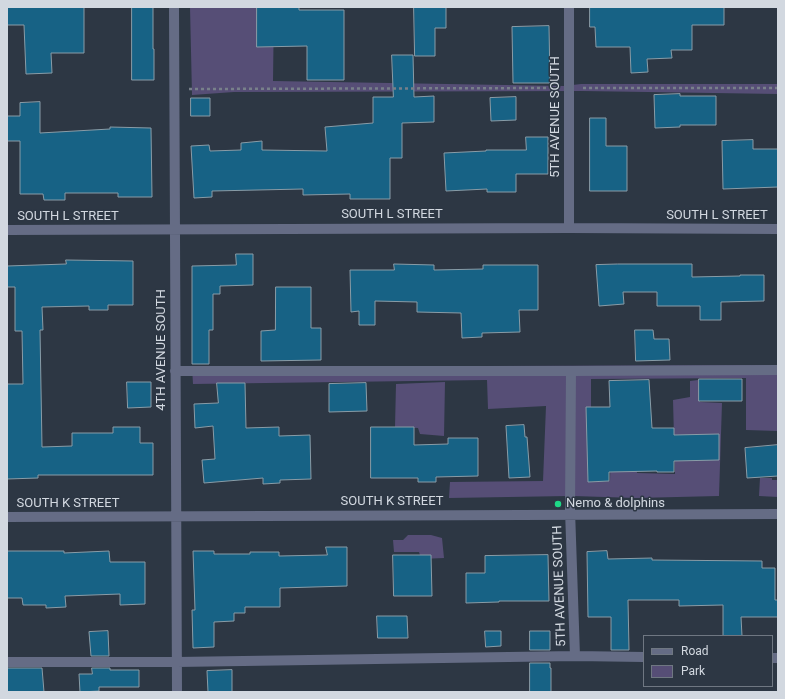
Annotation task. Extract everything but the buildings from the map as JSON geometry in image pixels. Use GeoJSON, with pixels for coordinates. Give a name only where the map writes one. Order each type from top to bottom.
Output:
{"type":"FeatureCollection","features":[{"type":"Feature","properties":{"kind":"street","name":"4TH AVENUE SOUTH"},"geometry":{"type":"LineString","coordinates":[[174,7],[177,692]]}},
{"type":"Feature","properties":{"kind":"street","name":"5TH AVENUE SOUTH"},"geometry":{"type":"LineString","coordinates":[[569,7],[569,228]]}},
{"type":"Feature","properties":{"kind":"street","name":"SOUTH L STREET"},"geometry":{"type":"LineString","coordinates":[[7,230],[569,228],[778,229]]}},
{"type":"Feature","properties":{"kind":"street"},"geometry":{"type":"LineString","coordinates":[[175,371],[778,370]]}},
{"type":"Feature","properties":{"kind":"street","name":"5TH AVENUE SOUTH"},"geometry":{"type":"LineString","coordinates":[[571,371],[571,515],[575,656]]}},
{"type":"Feature","properties":{"kind":"street","name":"SOUTH K STREET"},"geometry":{"type":"LineString","coordinates":[[7,517],[778,514]]}},
{"type":"Feature","properties":{"kind":"street"},"geometry":{"type":"LineString","coordinates":[[7,662],[176,662],[575,656],[643,657]]}},
{"type":"Feature","properties":{"kind":"path"},"geometry":{"type":"LineString","coordinates":[[189,89],[778,88]]}},
{"type":"Feature","properties":{"kind":"green space"},"geometry":{"type":"Polygon","coordinates":[[[190,7],[274,7],[273,81],[564,86],[581,84],[778,84],[778,94],[582,91],[234,92],[192,95],[190,7]]]}},
{"type":"Feature","properties":{"kind":"green space"},"geometry":{"type":"Polygon","coordinates":[[[778,365],[778,431],[746,430],[746,378],[591,379],[591,482],[610,481],[612,409],[632,408],[637,473],[675,474],[673,400],[690,397],[690,381],[698,380],[700,402],[722,403],[719,496],[636,498],[573,496],[566,380],[569,496],[449,498],[450,482],[543,481],[546,406],[488,409],[487,380],[193,384],[192,367],[778,365]]]}},
{"type":"Feature","properties":{"kind":"green space"},"geometry":{"type":"Polygon","coordinates":[[[445,382],[444,436],[420,434],[418,428],[395,427],[396,384],[445,382]]]}},
{"type":"Feature","properties":{"kind":"green space"},"geometry":{"type":"Polygon","coordinates":[[[760,478],[772,478],[772,480],[778,480],[778,497],[759,496],[760,478]]]}},
{"type":"Feature","properties":{"kind":"green space"},"geometry":{"type":"Polygon","coordinates":[[[408,535],[431,535],[442,538],[444,558],[421,559],[419,552],[394,552],[393,540],[403,540],[408,535]]]}},
{"type":"Feature","properties":{"kind":"place","name":"Nemo & dolphins"},"geometry":{"type":"Point","coordinates":[558,504]}}]}
